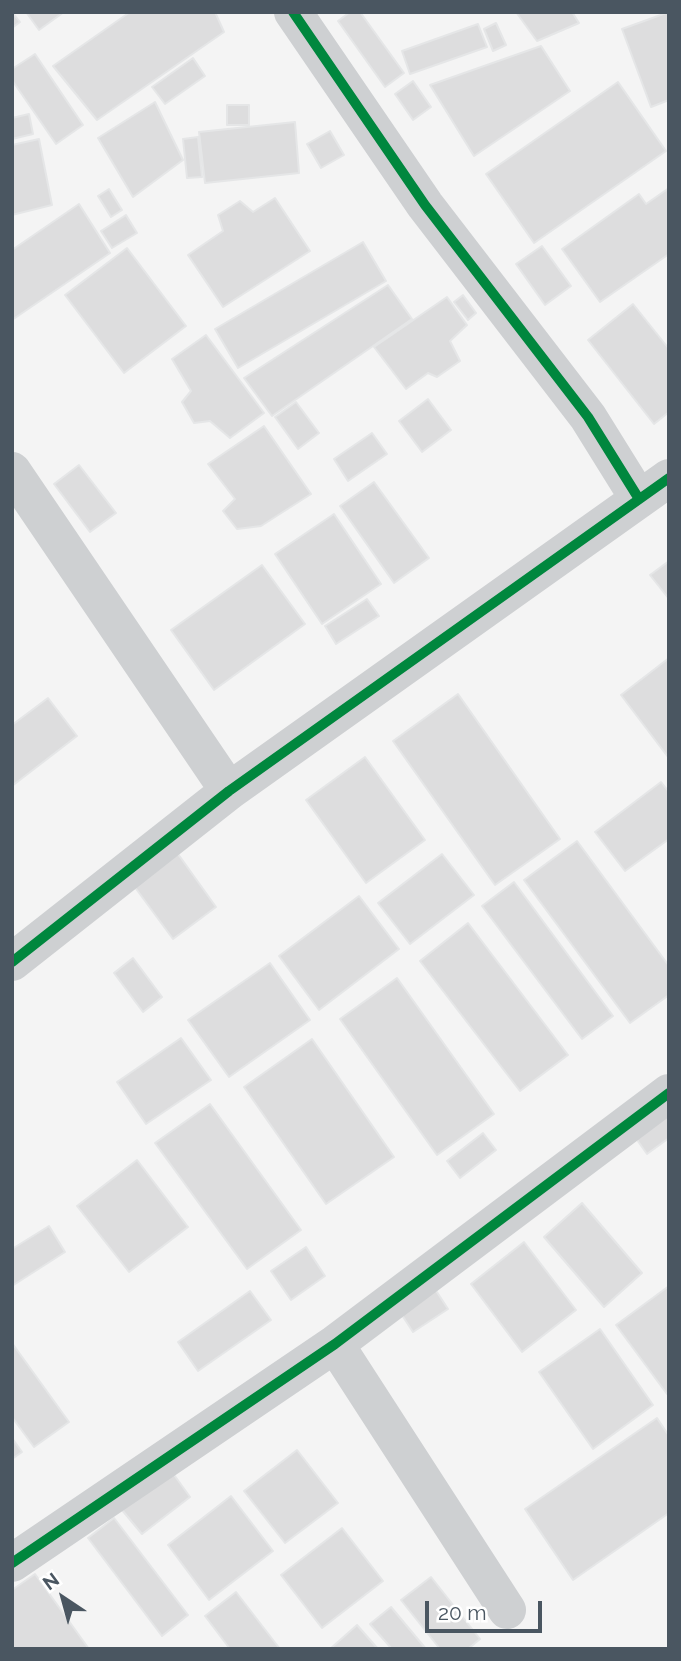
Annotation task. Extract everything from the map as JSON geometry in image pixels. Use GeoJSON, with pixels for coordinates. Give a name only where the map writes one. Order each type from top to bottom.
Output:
{"type":"FeatureCollection","features":[{"type":"Feature","properties":{"kind":"street"},"geometry":{"type":"LineString","coordinates":[[12,962],[229,791],[654,489],[588,417],[425,205],[293,12]]}},
{"type":"Feature","properties":{"kind":"street"},"geometry":{"type":"LineString","coordinates":[[12,471],[229,791]]}},
{"type":"Feature","properties":{"kind":"street"},"geometry":{"type":"LineString","coordinates":[[12,1563],[335,1344],[669,1093]]}},
{"type":"Feature","properties":{"kind":"street"},"geometry":{"type":"LineString","coordinates":[[335,1344],[508,1610]]}},
{"type":"Feature","properties":{"kind":"building"},"geometry":{"type":"Polygon","coordinates":[[[12,12],[20,22],[12,28],[12,12]]]}},
{"type":"Feature","properties":{"kind":"building"},"geometry":{"type":"Polygon","coordinates":[[[26,12],[64,12],[39,30],[26,12]]]}},
{"type":"Feature","properties":{"kind":"building"},"geometry":{"type":"Polygon","coordinates":[[[130,12],[215,12],[224,32],[97,120],[53,66],[130,12]]]}},
{"type":"Feature","properties":{"kind":"building"},"geometry":{"type":"Polygon","coordinates":[[[350,12],[360,12],[404,73],[385,87],[338,21],[350,12]]]}},
{"type":"Feature","properties":{"kind":"building"},"geometry":{"type":"Polygon","coordinates":[[[516,12],[572,12],[579,23],[537,41],[516,12]]]}},
{"type":"Feature","properties":{"kind":"building"},"geometry":{"type":"Polygon","coordinates":[[[669,12],[669,100],[651,107],[622,29],[669,12]]]}},
{"type":"Feature","properties":{"kind":"building"},"geometry":{"type":"Polygon","coordinates":[[[496,23],[506,45],[493,51],[484,29],[496,23]]]}},
{"type":"Feature","properties":{"kind":"building"},"geometry":{"type":"Polygon","coordinates":[[[478,24],[487,47],[410,74],[402,51],[478,24]]]}},
{"type":"Feature","properties":{"kind":"building"},"geometry":{"type":"Polygon","coordinates":[[[541,46],[570,91],[474,156],[430,85],[541,46]]]}},
{"type":"Feature","properties":{"kind":"building"},"geometry":{"type":"Polygon","coordinates":[[[35,54],[83,125],[56,144],[12,80],[12,69],[35,54]]]}},
{"type":"Feature","properties":{"kind":"building"},"geometry":{"type":"Polygon","coordinates":[[[193,58],[205,76],[165,104],[152,87],[193,58]]]}},
{"type":"Feature","properties":{"kind":"building"},"geometry":{"type":"Polygon","coordinates":[[[413,81],[431,107],[413,120],[395,94],[413,81]]]}},
{"type":"Feature","properties":{"kind":"building"},"geometry":{"type":"Polygon","coordinates":[[[618,82],[666,151],[534,243],[486,174],[618,82]]]}},
{"type":"Feature","properties":{"kind":"building"},"geometry":{"type":"Polygon","coordinates":[[[155,102],[183,160],[133,197],[98,138],[155,102]]]}},
{"type":"Feature","properties":{"kind":"building"},"geometry":{"type":"Polygon","coordinates":[[[227,105],[249,105],[249,125],[227,125],[227,105]]]}},
{"type":"Feature","properties":{"kind":"building"},"geometry":{"type":"Polygon","coordinates":[[[29,114],[33,134],[12,139],[12,118],[29,114]]]}},
{"type":"Feature","properties":{"kind":"building"},"geometry":{"type":"Polygon","coordinates":[[[295,122],[299,173],[205,183],[199,132],[295,122]]]}},
{"type":"Feature","properties":{"kind":"building"},"geometry":{"type":"Polygon","coordinates":[[[330,131],[344,155],[321,168],[307,144],[330,131]]]}},
{"type":"Feature","properties":{"kind":"building"},"geometry":{"type":"Polygon","coordinates":[[[198,137],[202,177],[187,178],[183,139],[198,137]]]}},
{"type":"Feature","properties":{"kind":"building"},"geometry":{"type":"Polygon","coordinates":[[[39,139],[52,205],[12,215],[12,145],[39,139]]]}},
{"type":"Feature","properties":{"kind":"building"},"geometry":{"type":"Polygon","coordinates":[[[669,188],[669,254],[600,302],[562,249],[639,194],[646,204],[669,188]]]}},
{"type":"Feature","properties":{"kind":"building"},"geometry":{"type":"Polygon","coordinates":[[[109,189],[122,210],[111,217],[98,196],[109,189]]]}},
{"type":"Feature","properties":{"kind":"building"},"geometry":{"type":"Polygon","coordinates":[[[275,198],[310,251],[223,307],[188,255],[223,231],[218,215],[240,201],[253,212],[275,198]]]}},
{"type":"Feature","properties":{"kind":"building"},"geometry":{"type":"Polygon","coordinates":[[[79,204],[110,253],[12,320],[12,250],[79,204]]]}},
{"type":"Feature","properties":{"kind":"building"},"geometry":{"type":"Polygon","coordinates":[[[126,215],[137,233],[112,248],[101,231],[126,215]]]}},
{"type":"Feature","properties":{"kind":"building"},"geometry":{"type":"Polygon","coordinates":[[[363,242],[386,281],[238,368],[215,329],[363,242]]]}},
{"type":"Feature","properties":{"kind":"building"},"geometry":{"type":"Polygon","coordinates":[[[542,246],[571,286],[545,305],[516,264],[542,246]]]}},
{"type":"Feature","properties":{"kind":"building"},"geometry":{"type":"Polygon","coordinates":[[[127,248],[186,326],[124,373],[65,295],[127,248]]]}},
{"type":"Feature","properties":{"kind":"building"},"geometry":{"type":"Polygon","coordinates":[[[388,285],[412,319],[272,416],[244,378],[388,285]]]}},
{"type":"Feature","properties":{"kind":"building"},"geometry":{"type":"Polygon","coordinates":[[[463,295],[476,313],[468,320],[454,302],[463,295]]]}},
{"type":"Feature","properties":{"kind":"building"},"geometry":{"type":"Polygon","coordinates":[[[447,297],[467,325],[450,341],[460,361],[437,377],[428,373],[406,389],[374,347],[447,297]]]}},
{"type":"Feature","properties":{"kind":"building"},"geometry":{"type":"Polygon","coordinates":[[[633,304],[669,349],[669,412],[654,424],[588,340],[633,304]]]}},
{"type":"Feature","properties":{"kind":"building"},"geometry":{"type":"Polygon","coordinates":[[[206,335],[264,413],[230,438],[210,421],[194,423],[182,402],[191,391],[172,359],[206,335]]]}},
{"type":"Feature","properties":{"kind":"building"},"geometry":{"type":"Polygon","coordinates":[[[428,399],[451,430],[422,452],[399,421],[428,399]]]}},
{"type":"Feature","properties":{"kind":"building"},"geometry":{"type":"Polygon","coordinates":[[[296,402],[319,433],[298,449],[275,417],[296,402]]]}},
{"type":"Feature","properties":{"kind":"building"},"geometry":{"type":"Polygon","coordinates":[[[264,426],[311,494],[261,526],[237,529],[223,511],[235,499],[208,464],[264,426]]]}},
{"type":"Feature","properties":{"kind":"building"},"geometry":{"type":"Polygon","coordinates":[[[372,433],[387,454],[348,481],[334,459],[372,433]]]}},
{"type":"Feature","properties":{"kind":"building"},"geometry":{"type":"Polygon","coordinates":[[[79,465],[116,513],[90,532],[54,484],[79,465]]]}},
{"type":"Feature","properties":{"kind":"building"},"geometry":{"type":"Polygon","coordinates":[[[374,482],[429,558],[394,583],[340,506],[374,482]]]}},
{"type":"Feature","properties":{"kind":"building"},"geometry":{"type":"Polygon","coordinates":[[[334,514],[381,584],[322,624],[275,554],[334,514]]]}},
{"type":"Feature","properties":{"kind":"building"},"geometry":{"type":"Polygon","coordinates":[[[669,561],[669,599],[650,575],[669,561]]]}},
{"type":"Feature","properties":{"kind":"building"},"geometry":{"type":"Polygon","coordinates":[[[262,565],[305,624],[214,690],[171,630],[262,565]]]}},
{"type":"Feature","properties":{"kind":"building"},"geometry":{"type":"Polygon","coordinates":[[[367,599],[379,616],[336,644],[325,626],[367,599]]]}},
{"type":"Feature","properties":{"kind":"building"},"geometry":{"type":"Polygon","coordinates":[[[669,658],[669,756],[668,757],[621,695],[669,658]]]}},
{"type":"Feature","properties":{"kind":"building"},"geometry":{"type":"Polygon","coordinates":[[[458,694],[560,839],[495,885],[393,741],[458,694]]]}},
{"type":"Feature","properties":{"kind":"building"},"geometry":{"type":"Polygon","coordinates":[[[48,698],[77,736],[12,786],[12,725],[48,698]]]}},
{"type":"Feature","properties":{"kind":"building"},"geometry":{"type":"Polygon","coordinates":[[[365,757],[425,840],[366,883],[306,800],[365,757]]]}},
{"type":"Feature","properties":{"kind":"building"},"geometry":{"type":"Polygon","coordinates":[[[661,782],[669,792],[669,839],[625,871],[595,832],[661,782]]]}},
{"type":"Feature","properties":{"kind":"building"},"geometry":{"type":"Polygon","coordinates":[[[577,841],[669,966],[669,995],[630,1023],[524,880],[577,841]]]}},
{"type":"Feature","properties":{"kind":"building"},"geometry":{"type":"Polygon","coordinates":[[[178,854],[216,907],[173,939],[134,886],[178,854]]]}},
{"type":"Feature","properties":{"kind":"building"},"geometry":{"type":"Polygon","coordinates":[[[442,854],[474,895],[410,944],[378,903],[442,854]]]}},
{"type":"Feature","properties":{"kind":"building"},"geometry":{"type":"Polygon","coordinates":[[[514,882],[613,1016],[582,1039],[482,906],[514,882]]]}},
{"type":"Feature","properties":{"kind":"building"},"geometry":{"type":"Polygon","coordinates":[[[359,896],[399,949],[319,1010],[279,956],[359,896]]]}},
{"type":"Feature","properties":{"kind":"building"},"geometry":{"type":"Polygon","coordinates":[[[468,923],[568,1055],[520,1091],[420,961],[468,923]]]}},
{"type":"Feature","properties":{"kind":"building"},"geometry":{"type":"Polygon","coordinates":[[[133,958],[162,997],[143,1012],[114,973],[133,958]]]}},
{"type":"Feature","properties":{"kind":"building"},"geometry":{"type":"Polygon","coordinates":[[[270,963],[310,1020],[229,1077],[188,1020],[270,963]]]}},
{"type":"Feature","properties":{"kind":"building"},"geometry":{"type":"Polygon","coordinates":[[[397,978],[494,1114],[437,1155],[340,1019],[397,978]]]}},
{"type":"Feature","properties":{"kind":"building"},"geometry":{"type":"Polygon","coordinates":[[[181,1038],[211,1080],[146,1124],[117,1082],[181,1038]]]}},
{"type":"Feature","properties":{"kind":"building"},"geometry":{"type":"Polygon","coordinates":[[[312,1039],[394,1157],[326,1204],[244,1087],[312,1039]]]}},
{"type":"Feature","properties":{"kind":"building"},"geometry":{"type":"Polygon","coordinates":[[[210,1104],[301,1230],[247,1269],[155,1143],[210,1104]]]}},
{"type":"Feature","properties":{"kind":"building"},"geometry":{"type":"Polygon","coordinates":[[[669,1110],[669,1138],[647,1154],[630,1130],[669,1110]]]}},
{"type":"Feature","properties":{"kind":"building"},"geometry":{"type":"Polygon","coordinates":[[[483,1133],[496,1150],[460,1178],[447,1161],[483,1133]]]}},
{"type":"Feature","properties":{"kind":"building"},"geometry":{"type":"Polygon","coordinates":[[[137,1160],[188,1227],[129,1272],[77,1206],[137,1160]]]}},
{"type":"Feature","properties":{"kind":"building"},"geometry":{"type":"Polygon","coordinates":[[[582,1203],[642,1273],[604,1307],[544,1237],[582,1203]]]}},
{"type":"Feature","properties":{"kind":"building"},"geometry":{"type":"Polygon","coordinates":[[[49,1226],[65,1252],[12,1286],[12,1249],[49,1226]]]}},
{"type":"Feature","properties":{"kind":"building"},"geometry":{"type":"Polygon","coordinates":[[[524,1242],[576,1310],[522,1352],[471,1284],[524,1242]]]}},
{"type":"Feature","properties":{"kind":"building"},"geometry":{"type":"Polygon","coordinates":[[[306,1247],[325,1276],[291,1300],[271,1271],[306,1247]]]}},
{"type":"Feature","properties":{"kind":"building"},"geometry":{"type":"Polygon","coordinates":[[[433,1286],[448,1309],[413,1332],[398,1309],[433,1286]]]}},
{"type":"Feature","properties":{"kind":"building"},"geometry":{"type":"Polygon","coordinates":[[[669,1286],[669,1393],[667,1394],[616,1325],[669,1286]]]}},
{"type":"Feature","properties":{"kind":"building"},"geometry":{"type":"Polygon","coordinates":[[[250,1291],[271,1320],[198,1371],[178,1342],[250,1291]]]}},
{"type":"Feature","properties":{"kind":"building"},"geometry":{"type":"Polygon","coordinates":[[[600,1329],[653,1405],[593,1449],[539,1372],[600,1329]]]}},
{"type":"Feature","properties":{"kind":"building"},"geometry":{"type":"Polygon","coordinates":[[[12,1343],[69,1422],[34,1447],[12,1417],[12,1343]]]}},
{"type":"Feature","properties":{"kind":"building"},"geometry":{"type":"Polygon","coordinates":[[[657,1418],[669,1436],[669,1513],[573,1580],[525,1509],[657,1418]]]}},
{"type":"Feature","properties":{"kind":"building"},"geometry":{"type":"Polygon","coordinates":[[[12,1438],[22,1452],[12,1459],[12,1438]]]}},
{"type":"Feature","properties":{"kind":"building"},"geometry":{"type":"Polygon","coordinates":[[[297,1450],[338,1503],[285,1543],[244,1491],[297,1450]]]}},
{"type":"Feature","properties":{"kind":"building"},"geometry":{"type":"Polygon","coordinates":[[[172,1472],[190,1497],[142,1534],[122,1510],[172,1472]]]}},
{"type":"Feature","properties":{"kind":"building"},"geometry":{"type":"Polygon","coordinates":[[[231,1496],[273,1551],[209,1600],[168,1545],[231,1496]]]}},
{"type":"Feature","properties":{"kind":"building"},"geometry":{"type":"Polygon","coordinates":[[[114,1518],[188,1615],[162,1636],[88,1538],[114,1518]]]}},
{"type":"Feature","properties":{"kind":"building"},"geometry":{"type":"Polygon","coordinates":[[[342,1528],[383,1581],[322,1628],[281,1575],[342,1528]]]}},
{"type":"Feature","properties":{"kind":"building"},"geometry":{"type":"Polygon","coordinates":[[[35,1574],[89,1649],[12,1649],[12,1590],[35,1574]]]}},
{"type":"Feature","properties":{"kind":"building"},"geometry":{"type":"Polygon","coordinates":[[[431,1577],[480,1639],[468,1649],[440,1649],[401,1600],[431,1577]]]}},
{"type":"Feature","properties":{"kind":"building"},"geometry":{"type":"Polygon","coordinates":[[[236,1592],[280,1649],[230,1649],[205,1616],[236,1592]]]}},
{"type":"Feature","properties":{"kind":"building"},"geometry":{"type":"Polygon","coordinates":[[[391,1607],[426,1649],[392,1649],[370,1624],[391,1607]]]}},
{"type":"Feature","properties":{"kind":"building"},"geometry":{"type":"Polygon","coordinates":[[[357,1625],[378,1649],[330,1649],[357,1625]]]}},
{"type":"Feature","properties":{"kind":"cycle path"},"geometry":{"type":"LineString","coordinates":[[293,12],[425,205],[588,417],[639,499]]}},
{"type":"Feature","properties":{"kind":"cycle path"},"geometry":{"type":"LineString","coordinates":[[12,962],[229,791],[669,478]]}},
{"type":"Feature","properties":{"kind":"cycle path"},"geometry":{"type":"LineString","coordinates":[[12,1563],[335,1344],[669,1093]]}}]}
